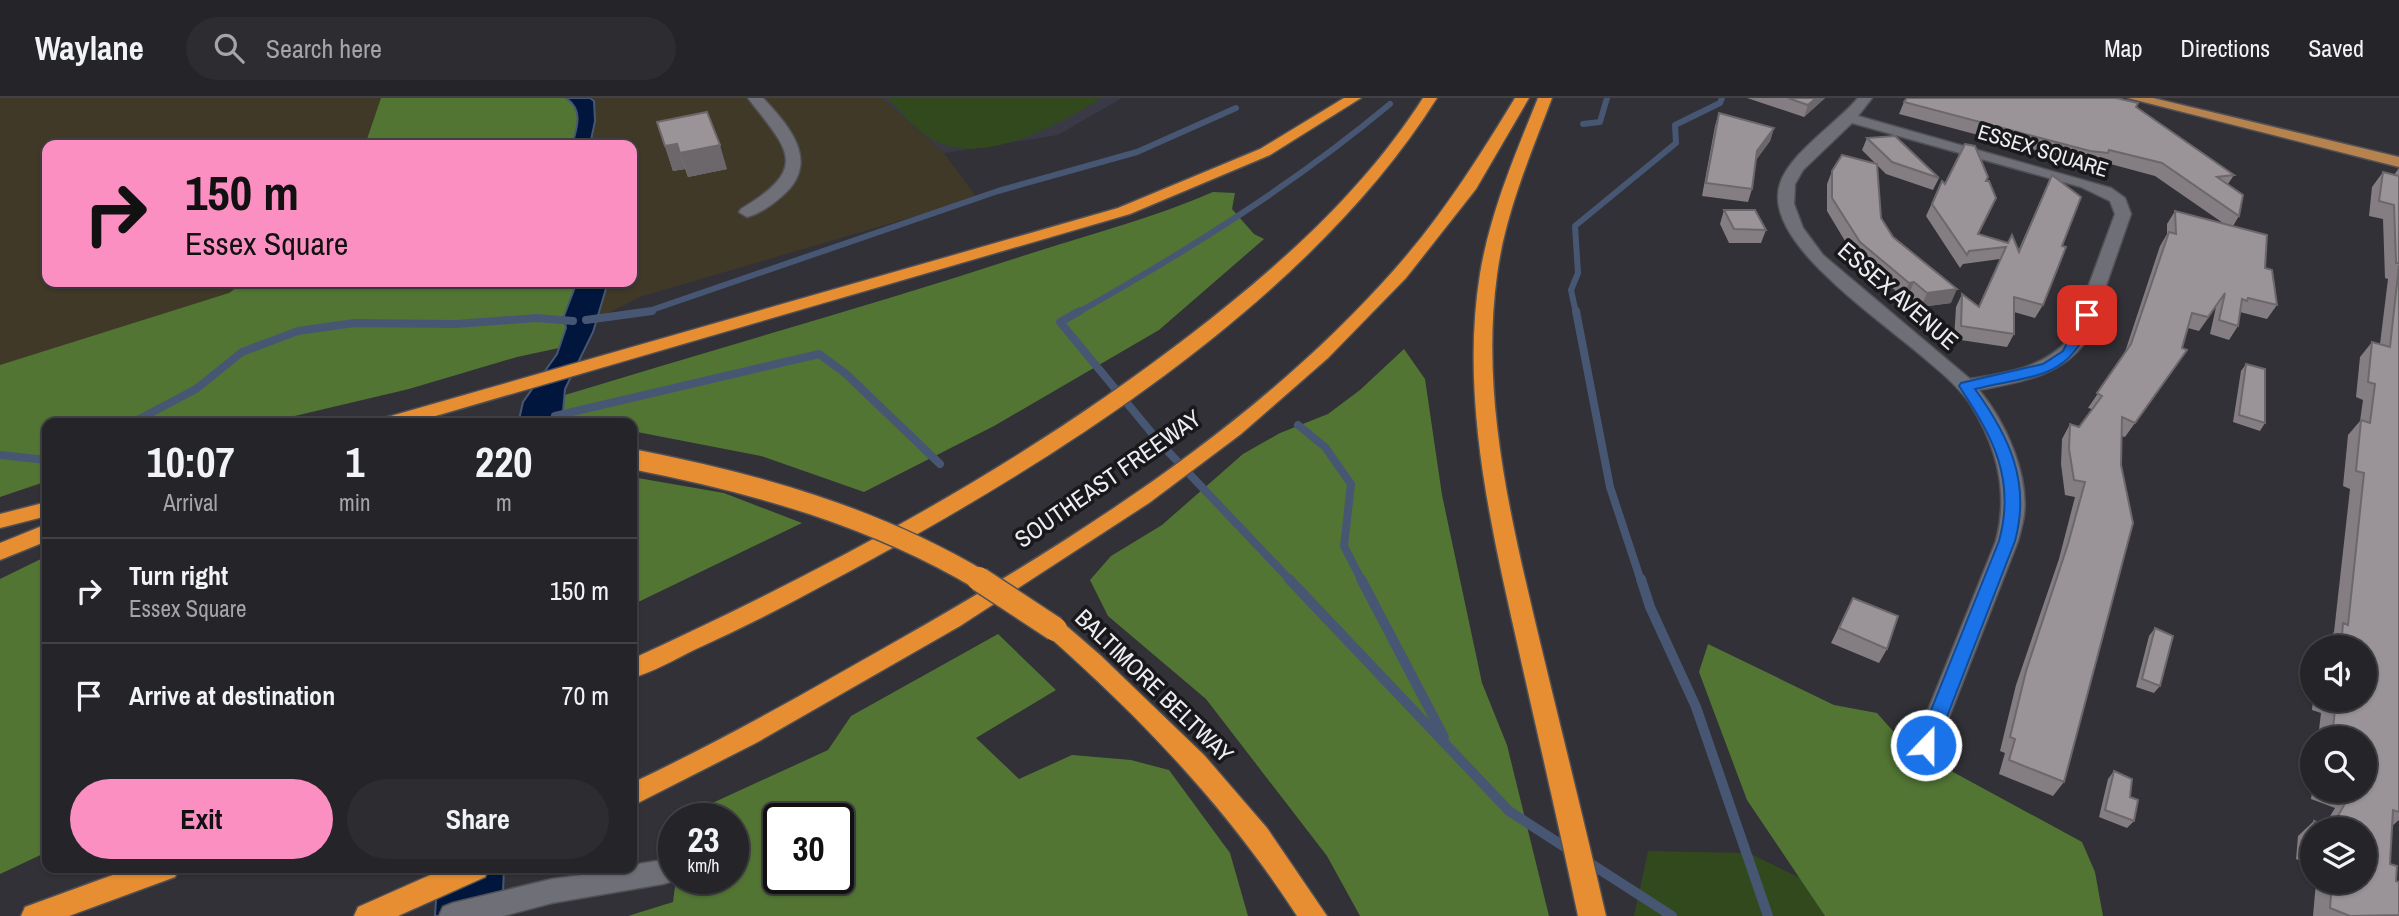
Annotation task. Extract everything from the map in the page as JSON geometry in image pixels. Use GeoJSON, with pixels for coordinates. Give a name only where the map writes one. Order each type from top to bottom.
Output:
{"type":"FeatureCollection","features":[{"type":"Feature","properties":{"kind":"highway"},"geometry":{"type":"LineString","coordinates":[[405,418],[1025,242],[1124,211],[1223,172],[1310,127],[1354,98]]}},
{"type":"Feature","properties":{"kind":"highway"},"geometry":{"type":"LineString","coordinates":[[637,667],[722,627],[849,561],[1055,442],[1182,352],[1265,285],[1323,232],[1365,187],[1430,98]]}},
{"type":"Feature","properties":{"kind":"highway","name":"SOUTHEAST FREEWAY"},"geometry":{"type":"LineString","coordinates":[[637,793],[927,635],[1115,517],[1245,419],[1318,356],[1416,257],[1488,163],[1522,98]]}},
{"type":"Feature","properties":{"kind":"highway"},"geometry":{"type":"LineString","coordinates":[[1545,98],[1511,181],[1492,257],[1485,300],[1486,416],[1499,514],[1591,916]]}},
{"type":"Feature","properties":{"kind":"highway","name":"BALTIMORE BELTWAY"},"geometry":{"type":"LineString","coordinates":[[637,460],[747,481],[838,511],[939,555],[1009,596],[1055,629],[1168,732],[1228,797],[1281,865],[1313,916]]}},
{"type":"Feature","properties":{"kind":"highway"},"geometry":{"type":"LineString","coordinates":[[0,521],[42,510]]}},
{"type":"Feature","properties":{"kind":"highway"},"geometry":{"type":"LineString","coordinates":[[0,552],[42,534]]}},
{"type":"Feature","properties":{"kind":"highway"},"geometry":{"type":"LineString","coordinates":[[35,916],[151,873]]}},
{"type":"Feature","properties":{"kind":"highway"},"geometry":{"type":"LineString","coordinates":[[368,916],[464,873]]}},
{"type":"Feature","properties":{"kind":"main road"},"geometry":{"type":"LineString","coordinates":[[2135,98],[2399,162]]}},
{"type":"Feature","properties":{"kind":"street"},"geometry":{"type":"LineString","coordinates":[[747,212],[783,188],[796,162],[794,148],[755,98]]}},
{"type":"Feature","properties":{"kind":"street","name":"ESSEX AVENUE"},"geometry":{"type":"LineString","coordinates":[[1865,98],[1852,118],[1813,147],[1792,172],[1786,198],[1793,221],[1818,259],[1966,386],[1986,415],[2011,475],[2014,514],[2007,541],[1926,745]]}},
{"type":"Feature","properties":{"kind":"street","name":"ESSEX SQUARE"},"geometry":{"type":"LineString","coordinates":[[1852,118],[2087,184],[2111,193],[2123,206],[2123,214],[2078,340],[2068,354],[2038,370],[1966,386]]}},
{"type":"Feature","properties":{"kind":"street"},"geometry":{"type":"LineString","coordinates":[[453,916],[552,891],[658,873]]}},
{"type":"Feature","properties":{"kind":"shaded area"},"geometry":{"type":"Polygon","coordinates":[[[0,98],[882,98],[944,153],[977,198],[640,297],[591,322],[79,418],[42,418],[42,484],[0,496],[0,98]]]}},
{"type":"Feature","properties":{"kind":"shaded area"},"geometry":{"type":"Polygon","coordinates":[[[882,98],[1122,98],[1058,135],[944,153],[882,98]]]}},
{"type":"Feature","properties":{"kind":"green space"},"geometry":{"type":"Polygon","coordinates":[[[381,98],[566,98],[575,108],[578,120],[573,140],[367,140],[381,98]]]}},
{"type":"Feature","properties":{"kind":"green space"},"geometry":{"type":"Polygon","coordinates":[[[887,98],[1101,98],[1042,131],[1018,140],[971,149],[949,146],[930,138],[887,98]]]}},
{"type":"Feature","properties":{"kind":"green space"},"geometry":{"type":"Polygon","coordinates":[[[1213,192],[1235,193],[1232,209],[1254,234],[1264,239],[1159,330],[994,426],[864,492],[761,456],[637,432],[637,418],[562,418],[565,395],[974,272],[1213,192]]]}},
{"type":"Feature","properties":{"kind":"green space"},"geometry":{"type":"Polygon","coordinates":[[[237,287],[575,287],[564,315],[566,328],[559,348],[517,357],[409,389],[286,418],[42,418],[42,483],[0,497],[0,365],[229,293],[237,287]]]}},
{"type":"Feature","properties":{"kind":"green space"},"geometry":{"type":"Polygon","coordinates":[[[1404,349],[1425,379],[1442,495],[1482,683],[1507,745],[1549,916],[1360,916],[1327,856],[1206,699],[1108,616],[1090,580],[1111,556],[1162,525],[1243,454],[1280,433],[1328,414],[1360,390],[1404,349]]]}},
{"type":"Feature","properties":{"kind":"green space"},"geometry":{"type":"Polygon","coordinates":[[[637,478],[724,493],[802,523],[637,603],[637,478]]]}},
{"type":"Feature","properties":{"kind":"green space"},"geometry":{"type":"Polygon","coordinates":[[[42,558],[42,854],[0,874],[0,579],[42,558]]]}},
{"type":"Feature","properties":{"kind":"green space"},"geometry":{"type":"Polygon","coordinates":[[[998,634],[1056,690],[976,738],[1019,779],[1072,755],[1131,760],[1169,770],[1230,853],[1248,916],[628,916],[673,902],[674,894],[749,894],[749,803],[713,803],[828,750],[851,716],[998,634]]]}},
{"type":"Feature","properties":{"kind":"green space"},"geometry":{"type":"Polygon","coordinates":[[[1708,644],[1834,705],[1877,713],[1907,747],[2082,842],[2095,872],[2103,916],[1825,916],[1747,800],[1699,672],[1708,644]]]}},
{"type":"Feature","properties":{"kind":"green space"},"geometry":{"type":"Polygon","coordinates":[[[1648,851],[1749,853],[1800,878],[1825,916],[1634,916],[1648,851]]]}},
{"type":"Feature","properties":{"kind":"water"},"geometry":{"type":"Polygon","coordinates":[[[566,98],[590,98],[594,101],[595,121],[591,140],[573,140],[578,120],[572,103],[566,98]]]}},
{"type":"Feature","properties":{"kind":"water"},"geometry":{"type":"Polygon","coordinates":[[[575,287],[606,287],[593,332],[565,389],[562,418],[519,418],[523,402],[557,354],[566,328],[564,316],[575,287]]]}},
{"type":"Feature","properties":{"kind":"water"},"geometry":{"type":"Polygon","coordinates":[[[438,873],[504,873],[502,916],[435,916],[438,873]]]}},
{"type":"Feature","properties":{"kind":"building"},"geometry":{"type":"Polygon","coordinates":[[[1788,98],[1816,98],[1808,105],[1788,98]]]}},
{"type":"Feature","properties":{"kind":"building"},"geometry":{"type":"Polygon","coordinates":[[[1907,98],[2116,98],[2138,103],[2136,107],[2234,175],[2217,177],[2243,195],[2239,216],[2162,163],[2109,150],[2108,153],[2090,151],[1904,102],[1907,98]]]}},
{"type":"Feature","properties":{"kind":"building"},"geometry":{"type":"Polygon","coordinates":[[[707,112],[720,145],[680,153],[677,144],[665,146],[657,122],[707,112]]]}},
{"type":"Feature","properties":{"kind":"building"},"geometry":{"type":"Polygon","coordinates":[[[1719,113],[1774,128],[1757,151],[1752,189],[1706,183],[1719,113]]]}},
{"type":"Feature","properties":{"kind":"building"},"geometry":{"type":"Polygon","coordinates":[[[1895,136],[1939,178],[1892,162],[1867,138],[1895,136]]]}},
{"type":"Feature","properties":{"kind":"building"},"geometry":{"type":"Polygon","coordinates":[[[1965,144],[1975,146],[1988,177],[1986,181],[1989,181],[1996,198],[1978,234],[2008,243],[2012,235],[2019,252],[2052,175],[2081,197],[2062,246],[2066,247],[2043,305],[2014,297],[2014,334],[1961,326],[1962,294],[1979,307],[2006,247],[1969,251],[1967,255],[1932,204],[1942,181],[1945,184],[1965,144]]]}},
{"type":"Feature","properties":{"kind":"building"},"geometry":{"type":"Polygon","coordinates":[[[1842,155],[1877,164],[1881,218],[1893,237],[1957,289],[1927,293],[1914,282],[1909,283],[1860,242],[1832,198],[1832,171],[1842,155]]]}},
{"type":"Feature","properties":{"kind":"building"},"geometry":{"type":"Polygon","coordinates":[[[2383,172],[2399,176],[2399,263],[2396,263],[2394,205],[2379,201],[2383,172]]]}},
{"type":"Feature","properties":{"kind":"building"},"geometry":{"type":"Polygon","coordinates":[[[1724,210],[1755,210],[1766,230],[1734,229],[1724,210]]]}},
{"type":"Feature","properties":{"kind":"building"},"geometry":{"type":"Polygon","coordinates":[[[2175,211],[2267,235],[2265,268],[2272,270],[2277,305],[2242,299],[2238,326],[2219,320],[2225,293],[2208,317],[2192,313],[2182,348],[2187,350],[2135,423],[2122,417],[2121,465],[2133,523],[2064,782],[2009,760],[2015,739],[2010,737],[2026,671],[2068,544],[2085,482],[2074,480],[2069,449],[2070,424],[2079,427],[2102,396],[2097,393],[2131,344],[2169,232],[2176,234],[2175,211]]]}},
{"type":"Feature","properties":{"kind":"building"},"geometry":{"type":"Polygon","coordinates":[[[2399,265],[2399,812],[2393,810],[2390,864],[2397,866],[2399,915],[2350,916],[2330,908],[2331,894],[2377,894],[2377,817],[2337,817],[2345,803],[2377,803],[2377,726],[2333,726],[2335,712],[2377,712],[2377,635],[2342,635],[2343,623],[2348,625],[2364,473],[2356,471],[2361,420],[2370,423],[2375,384],[2368,382],[2372,342],[2390,347],[2399,265]]]}},
{"type":"Feature","properties":{"kind":"building"},"geometry":{"type":"Polygon","coordinates":[[[2246,364],[2265,369],[2265,423],[2239,415],[2246,364]]]}},
{"type":"Feature","properties":{"kind":"building"},"geometry":{"type":"Polygon","coordinates":[[[1853,598],[1898,616],[1887,649],[1839,628],[1853,598]]]}},
{"type":"Feature","properties":{"kind":"building"},"geometry":{"type":"Polygon","coordinates":[[[2155,628],[2173,636],[2160,686],[2142,679],[2155,628]]]}},
{"type":"Feature","properties":{"kind":"building"},"geometry":{"type":"Polygon","coordinates":[[[2114,771],[2132,779],[2130,797],[2138,800],[2134,821],[2105,810],[2114,771]]]}},
{"type":"Feature","properties":{"kind":"waterway"},"geometry":{"type":"LineString","coordinates":[[1583,124],[1600,122],[1607,98]]}},
{"type":"Feature","properties":{"kind":"waterway"},"geometry":{"type":"LineString","coordinates":[[1576,313],[1571,290],[1578,273],[1575,226],[1676,143],[1675,125],[1720,103],[1722,98]]}},
{"type":"Feature","properties":{"kind":"waterway"},"geometry":{"type":"LineString","coordinates":[[1077,313],[1238,216],[1316,162],[1390,104]]}},
{"type":"Feature","properties":{"kind":"waterway"},"geometry":{"type":"LineString","coordinates":[[647,312],[998,191],[1137,152],[1236,108]]}},
{"type":"Feature","properties":{"kind":"waterway"},"geometry":{"type":"LineString","coordinates":[[647,312],[652,311]]}},
{"type":"Feature","properties":{"kind":"waterway"},"geometry":{"type":"LineString","coordinates":[[1080,311],[1060,322],[1160,443],[1291,581]]}},
{"type":"Feature","properties":{"kind":"waterway"},"geometry":{"type":"LineString","coordinates":[[1576,311],[1610,487],[1641,581]]}},
{"type":"Feature","properties":{"kind":"waterway"},"geometry":{"type":"LineString","coordinates":[[586,320],[647,312]]}},
{"type":"Feature","properties":{"kind":"waterway"},"geometry":{"type":"LineString","coordinates":[[141,418],[196,389],[242,352],[298,331],[354,323],[456,324],[537,318],[573,321]]}},
{"type":"Feature","properties":{"kind":"waterway"},"geometry":{"type":"LineString","coordinates":[[555,416],[819,354],[845,373],[940,464]]}},
{"type":"Feature","properties":{"kind":"waterway"},"geometry":{"type":"LineString","coordinates":[[1298,425],[1325,447],[1351,484],[1344,546],[1362,581]]}},
{"type":"Feature","properties":{"kind":"waterway"},"geometry":{"type":"LineString","coordinates":[[0,455],[42,459]]}},
{"type":"Feature","properties":{"kind":"waterway"},"geometry":{"type":"LineString","coordinates":[[1289,579],[1509,811],[1571,851]]}},
{"type":"Feature","properties":{"kind":"waterway"},"geometry":{"type":"LineString","coordinates":[[1361,579],[1444,737]]}},
{"type":"Feature","properties":{"kind":"waterway"},"geometry":{"type":"LineString","coordinates":[[1641,579],[1650,607],[1696,707],[1768,916]]}},
{"type":"Feature","properties":{"kind":"waterway"},"geometry":{"type":"LineString","coordinates":[[1585,860],[1672,916]]}},
{"type":"Feature","properties":{"kind":"route"},"geometry":{"type":"LineString","coordinates":[[1926,745],[2007,541],[2014,514],[2011,475],[2003,452],[1979,402],[1966,386],[2047,367],[2068,354],[2078,340],[2087,315]]}}]}
